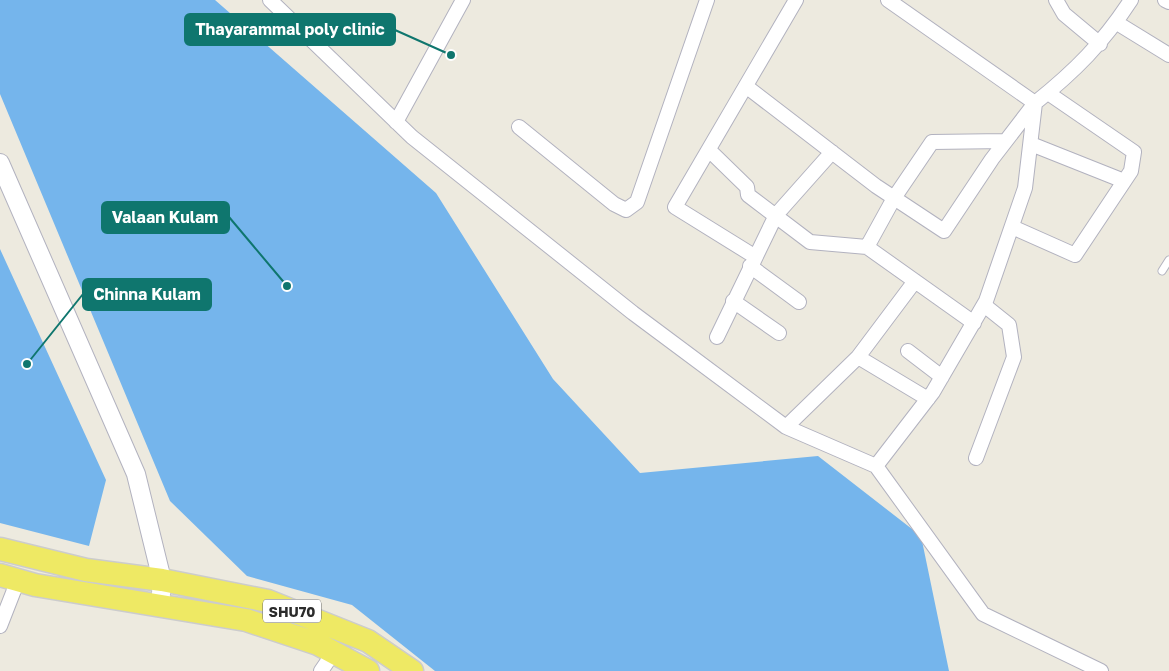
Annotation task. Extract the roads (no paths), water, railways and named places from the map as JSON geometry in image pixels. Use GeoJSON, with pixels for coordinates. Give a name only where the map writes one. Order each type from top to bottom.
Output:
{"type":"FeatureCollection","features":[{"type":"Feature","properties":{"kind":"main road","name":"SHU70"},"geometry":{"type":"LineString","coordinates":[[0,549],[86,570],[162,580],[268,601],[368,641],[412,671]]}},
{"type":"Feature","properties":{"kind":"main road","name":"SHU70"},"geometry":{"type":"LineString","coordinates":[[9,578],[160,607],[246,620],[318,644],[368,671]]}},
{"type":"Feature","properties":{"kind":"street"},"geometry":{"type":"LineString","coordinates":[[270,0],[412,137],[633,313],[786,427],[876,466],[983,614],[1101,671]]}},
{"type":"Feature","properties":{"kind":"street"},"geometry":{"type":"LineString","coordinates":[[396,122],[463,0]]}},
{"type":"Feature","properties":{"kind":"street"},"geometry":{"type":"LineString","coordinates":[[519,127],[614,204],[626,210],[637,202],[707,0]]}},
{"type":"Feature","properties":{"kind":"street"},"geometry":{"type":"LineString","coordinates":[[796,0],[675,208],[752,261],[799,302]]}},
{"type":"Feature","properties":{"kind":"street"},"geometry":{"type":"LineString","coordinates":[[888,0],[1035,103]]}},
{"type":"Feature","properties":{"kind":"street"},"geometry":{"type":"LineString","coordinates":[[1056,0],[1064,14],[1100,44]]}},
{"type":"Feature","properties":{"kind":"street"},"geometry":{"type":"LineString","coordinates":[[747,87],[894,198],[944,231],[1005,141],[1035,103],[1075,71],[1117,23],[1131,0]]}},
{"type":"Feature","properties":{"kind":"street"},"geometry":{"type":"LineString","coordinates":[[1165,0],[1169,2]]}},
{"type":"Feature","properties":{"kind":"street"},"geometry":{"type":"LineString","coordinates":[[1117,23],[1169,55]]}},
{"type":"Feature","properties":{"kind":"street"},"geometry":{"type":"LineString","coordinates":[[1012,227],[1075,255],[1131,172],[1134,152],[1048,93]]}},
{"type":"Feature","properties":{"kind":"street"},"geometry":{"type":"LineString","coordinates":[[876,466],[928,398],[984,305],[1025,188],[1035,103]]}},
{"type":"Feature","properties":{"kind":"street"},"geometry":{"type":"LineString","coordinates":[[867,248],[894,198],[932,142],[1005,141]]}},
{"type":"Feature","properties":{"kind":"street"},"geometry":{"type":"LineString","coordinates":[[1031,144],[1124,181]]}},
{"type":"Feature","properties":{"kind":"street"},"geometry":{"type":"LineString","coordinates":[[709,150],[747,187],[748,195],[810,242],[867,248],[974,323]]}},
{"type":"Feature","properties":{"kind":"street"},"geometry":{"type":"LineString","coordinates":[[717,337],[752,261],[776,215],[832,152]]}},
{"type":"Feature","properties":{"kind":"street"},"geometry":{"type":"LineString","coordinates":[[0,164],[136,474],[162,580],[160,607]]}},
{"type":"Feature","properties":{"kind":"street"},"geometry":{"type":"LineString","coordinates":[[786,427],[858,357],[915,282]]}},
{"type":"Feature","properties":{"kind":"street"},"geometry":{"type":"LineString","coordinates":[[734,301],[779,333]]}},
{"type":"Feature","properties":{"kind":"street"},"geometry":{"type":"LineString","coordinates":[[976,458],[1014,357],[1009,325],[984,305]]}},
{"type":"Feature","properties":{"kind":"street"},"geometry":{"type":"LineString","coordinates":[[908,351],[942,377]]}},
{"type":"Feature","properties":{"kind":"street"},"geometry":{"type":"LineString","coordinates":[[858,357],[928,398]]}},
{"type":"Feature","properties":{"kind":"street"},"geometry":{"type":"LineString","coordinates":[[1,623],[9,578]]}},
{"type":"Feature","properties":{"kind":"street"},"geometry":{"type":"LineString","coordinates":[[321,671],[334,652]]}},
{"type":"Feature","properties":{"kind":"lane"},"geometry":{"type":"LineString","coordinates":[[1162,271],[1169,260]]}},
{"type":"Feature","properties":{"kind":"water"},"geometry":{"type":"Polygon","coordinates":[[[0,0],[215,0],[436,193],[553,379],[640,473],[818,456],[921,536],[949,671],[435,671],[352,605],[247,576],[170,501],[0,94],[0,0]]]}},
{"type":"Feature","properties":{"kind":"water"},"geometry":{"type":"Polygon","coordinates":[[[0,249],[106,480],[89,546],[0,523],[0,249]]]}},
{"type":"Feature","properties":{"kind":"place","name":"Thayarammal poly clinic"},"geometry":{"type":"Point","coordinates":[451,55]}},
{"type":"Feature","properties":{"kind":"place","name":"Valaan Kulam"},"geometry":{"type":"Point","coordinates":[287,286]}},
{"type":"Feature","properties":{"kind":"place","name":"Chinna Kulam"},"geometry":{"type":"Point","coordinates":[27,364]}}]}
